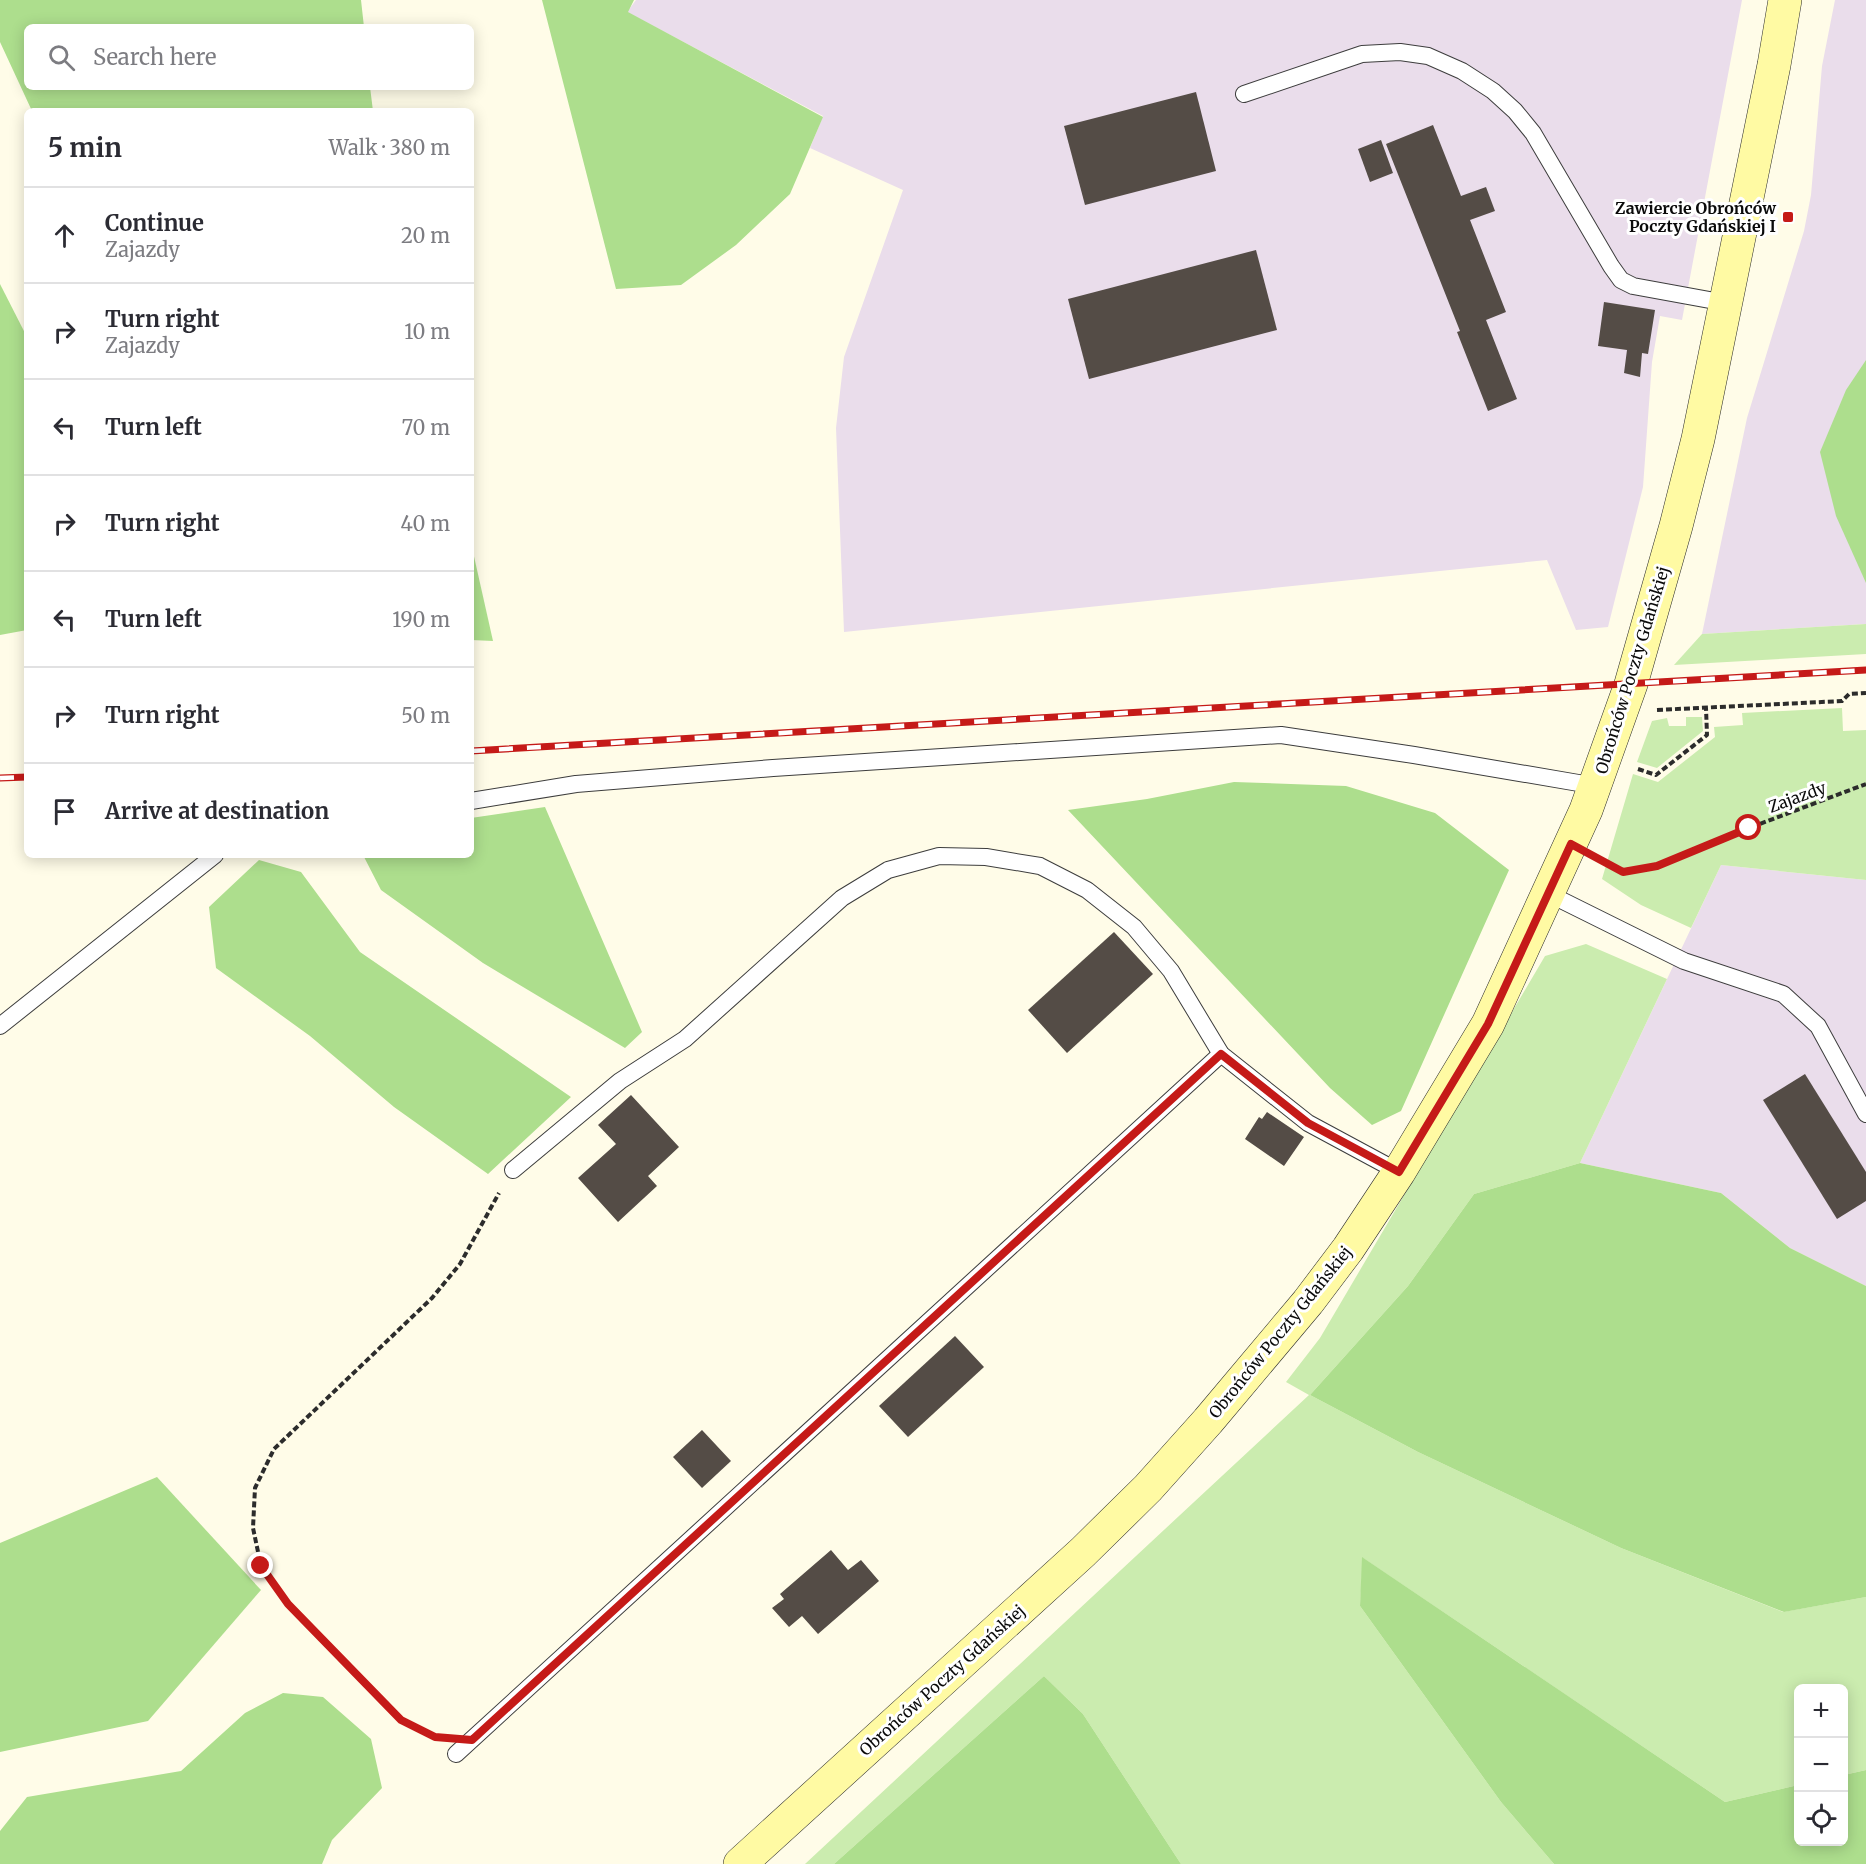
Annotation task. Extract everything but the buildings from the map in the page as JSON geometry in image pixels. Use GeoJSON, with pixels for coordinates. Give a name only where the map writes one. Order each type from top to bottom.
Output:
{"type":"FeatureCollection","features":[{"type":"Feature","properties":{"kind":"main road","name":"Obrońców Poczty Gdańskiej"},"geometry":{"type":"LineString","coordinates":[[740,1864],[1083,1552],[1148,1488],[1208,1421],[1308,1302],[1348,1249],[1399,1172],[1488,1024],[1549,894],[1596,786],[1631,684],[1698,439],[1782,25],[1785,0]]}},
{"type":"Feature","properties":{"kind":"lane"},"geometry":{"type":"LineString","coordinates":[[1244,94],[1362,54],[1400,52],[1428,56],[1462,71],[1493,91],[1515,111],[1533,133],[1621,280],[1633,286],[1726,303]]}},
{"type":"Feature","properties":{"kind":"lane"},"geometry":{"type":"LineString","coordinates":[[474,801],[587,783],[785,767],[1281,735],[1596,786]]}},
{"type":"Feature","properties":{"kind":"lane"},"geometry":{"type":"LineString","coordinates":[[513,1170],[620,1081],[685,1039],[842,898],[888,870],[939,856],[986,857],[1040,866],[1087,890],[1134,927],[1171,970],[1221,1054],[1308,1123],[1399,1172]]}},
{"type":"Feature","properties":{"kind":"lane"},"geometry":{"type":"LineString","coordinates":[[0,1026],[211,858]]}},
{"type":"Feature","properties":{"kind":"lane"},"geometry":{"type":"LineString","coordinates":[[1549,894],[1684,961],[1783,994],[1818,1026],[1866,1114]]}},
{"type":"Feature","properties":{"kind":"lane"},"geometry":{"type":"LineString","coordinates":[[456,1754],[1221,1054]]}},
{"type":"Feature","properties":{"kind":"path"},"geometry":{"type":"LineString","coordinates":[[1648,710],[1842,701],[1849,693],[1866,693]]}},
{"type":"Feature","properties":{"kind":"path"},"geometry":{"type":"LineString","coordinates":[[1637,769],[1656,775],[1707,735],[1706,708]]}},
{"type":"Feature","properties":{"kind":"path","name":"Zajazdy"},"geometry":{"type":"LineString","coordinates":[[1571,844],[1623,872],[1657,866],[1866,784]]}},
{"type":"Feature","properties":{"kind":"path"},"geometry":{"type":"LineString","coordinates":[[472,1740],[435,1737],[401,1720],[288,1604],[261,1566],[253,1528],[255,1488],[274,1449],[432,1298],[460,1264],[513,1170]]}},
{"type":"Feature","properties":{"kind":"shaded area"},"geometry":{"type":"Polygon","coordinates":[[[636,0],[1742,0],[1682,320],[1660,316],[1652,362],[1643,487],[1608,627],[1576,630],[1547,560],[844,632],[836,428],[844,357],[903,190],[810,148],[823,116],[627,12],[636,0]]]}},
{"type":"Feature","properties":{"kind":"shaded area"},"geometry":{"type":"Polygon","coordinates":[[[1835,0],[1866,0],[1866,624],[1702,634],[1747,418],[1804,231],[1811,195],[1822,66],[1835,0]]]}},
{"type":"Feature","properties":{"kind":"shaded area"},"geometry":{"type":"Polygon","coordinates":[[[1721,865],[1866,880],[1866,1286],[1790,1248],[1721,1193],[1580,1163],[1721,865]]]}},
{"type":"Feature","properties":{"kind":"green space"},"geometry":{"type":"Polygon","coordinates":[[[0,0],[361,0],[364,24],[24,24],[24,90],[370,90],[373,108],[31,108],[0,42],[0,0]]]}},
{"type":"Feature","properties":{"kind":"green space"},"geometry":{"type":"Polygon","coordinates":[[[542,0],[634,0],[628,12],[823,117],[790,194],[736,245],[681,285],[616,289],[542,0]]]}},
{"type":"Feature","properties":{"kind":"green space"},"geometry":{"type":"Polygon","coordinates":[[[0,284],[24,331],[24,631],[0,635],[0,284]]]}},
{"type":"Feature","properties":{"kind":"green space"},"geometry":{"type":"Polygon","coordinates":[[[1866,360],[1866,583],[1836,516],[1820,452],[1846,390],[1866,360]]]}},
{"type":"Feature","properties":{"kind":"green space"},"geometry":{"type":"Polygon","coordinates":[[[474,556],[493,641],[474,640],[474,556]]]}},
{"type":"Feature","properties":{"kind":"green space"},"geometry":{"type":"Polygon","coordinates":[[[1866,624],[1866,654],[1674,665],[1702,634],[1866,624]]]}},
{"type":"Feature","properties":{"kind":"green space"},"geometry":{"type":"Polygon","coordinates":[[[1842,708],[1843,731],[1866,730],[1866,880],[1721,865],[1691,928],[1641,905],[1602,879],[1633,774],[1658,782],[1715,737],[1714,727],[1743,725],[1742,713],[1842,708]]]}},
{"type":"Feature","properties":{"kind":"green space"},"geometry":{"type":"Polygon","coordinates":[[[1686,717],[1702,717],[1703,731],[1657,768],[1637,762],[1652,721],[1667,718],[1669,726],[1686,726],[1686,717]]]}},
{"type":"Feature","properties":{"kind":"green space"},"geometry":{"type":"Polygon","coordinates":[[[1234,782],[1346,786],[1435,813],[1509,870],[1401,1111],[1372,1125],[1330,1088],[1068,810],[1147,799],[1234,782]]]}},
{"type":"Feature","properties":{"kind":"green space"},"geometry":{"type":"Polygon","coordinates":[[[545,807],[642,1032],[625,1048],[483,963],[381,890],[365,858],[474,858],[474,818],[545,807]]]}},
{"type":"Feature","properties":{"kind":"green space"},"geometry":{"type":"Polygon","coordinates":[[[259,860],[301,872],[360,952],[571,1097],[488,1174],[394,1107],[310,1036],[216,968],[209,907],[259,860]]]}},
{"type":"Feature","properties":{"kind":"green space"},"geometry":{"type":"Polygon","coordinates":[[[1586,944],[1667,979],[1580,1163],[1474,1194],[1408,1286],[1310,1395],[1418,1452],[1621,1548],[1783,1612],[1866,1597],[1866,1770],[1848,1774],[1848,1684],[1794,1684],[1794,1786],[1725,1802],[1363,1558],[1360,1606],[1501,1802],[1554,1864],[1181,1864],[1083,1714],[1044,1676],[834,1864],[805,1864],[1309,1395],[1286,1382],[1320,1338],[1545,956],[1586,944]]]}},
{"type":"Feature","properties":{"kind":"green space"},"geometry":{"type":"Polygon","coordinates":[[[1580,1163],[1721,1193],[1790,1248],[1866,1286],[1866,1597],[1784,1612],[1621,1548],[1418,1452],[1310,1395],[1408,1286],[1474,1194],[1580,1163]]]}},
{"type":"Feature","properties":{"kind":"green space"},"geometry":{"type":"Polygon","coordinates":[[[157,1477],[261,1590],[148,1721],[0,1752],[0,1543],[157,1477]]]}},
{"type":"Feature","properties":{"kind":"green space"},"geometry":{"type":"Polygon","coordinates":[[[1362,1557],[1725,1802],[1794,1786],[1794,1846],[1848,1846],[1848,1774],[1866,1770],[1866,1864],[1554,1864],[1501,1802],[1360,1606],[1362,1557]]]}},
{"type":"Feature","properties":{"kind":"green space"},"geometry":{"type":"Polygon","coordinates":[[[1044,1676],[1083,1714],[1181,1864],[834,1864],[1044,1676]]]}},
{"type":"Feature","properties":{"kind":"green space"},"geometry":{"type":"Polygon","coordinates":[[[283,1693],[323,1697],[371,1739],[382,1788],[332,1840],[322,1864],[0,1864],[0,1831],[27,1797],[181,1771],[245,1713],[283,1693]]]}},
{"type":"Feature","properties":{"kind":"railway"},"geometry":{"type":"LineString","coordinates":[[474,751],[1866,670]]}},
{"type":"Feature","properties":{"kind":"railway"},"geometry":{"type":"LineString","coordinates":[[0,778],[24,777]]}},
{"type":"Feature","properties":{"kind":"place","name":"Zawiercie Obrońców Poczty Gdańskiej I"},"geometry":{"type":"Point","coordinates":[1788,217]}},
{"type":"Feature","properties":{"kind":"route"},"geometry":{"type":"LineString","coordinates":[[261,1566],[288,1604],[401,1720],[435,1737],[472,1740],[1221,1054],[1308,1123],[1399,1172],[1488,1024],[1571,844],[1623,872],[1657,866],[1749,828]]}}]}
